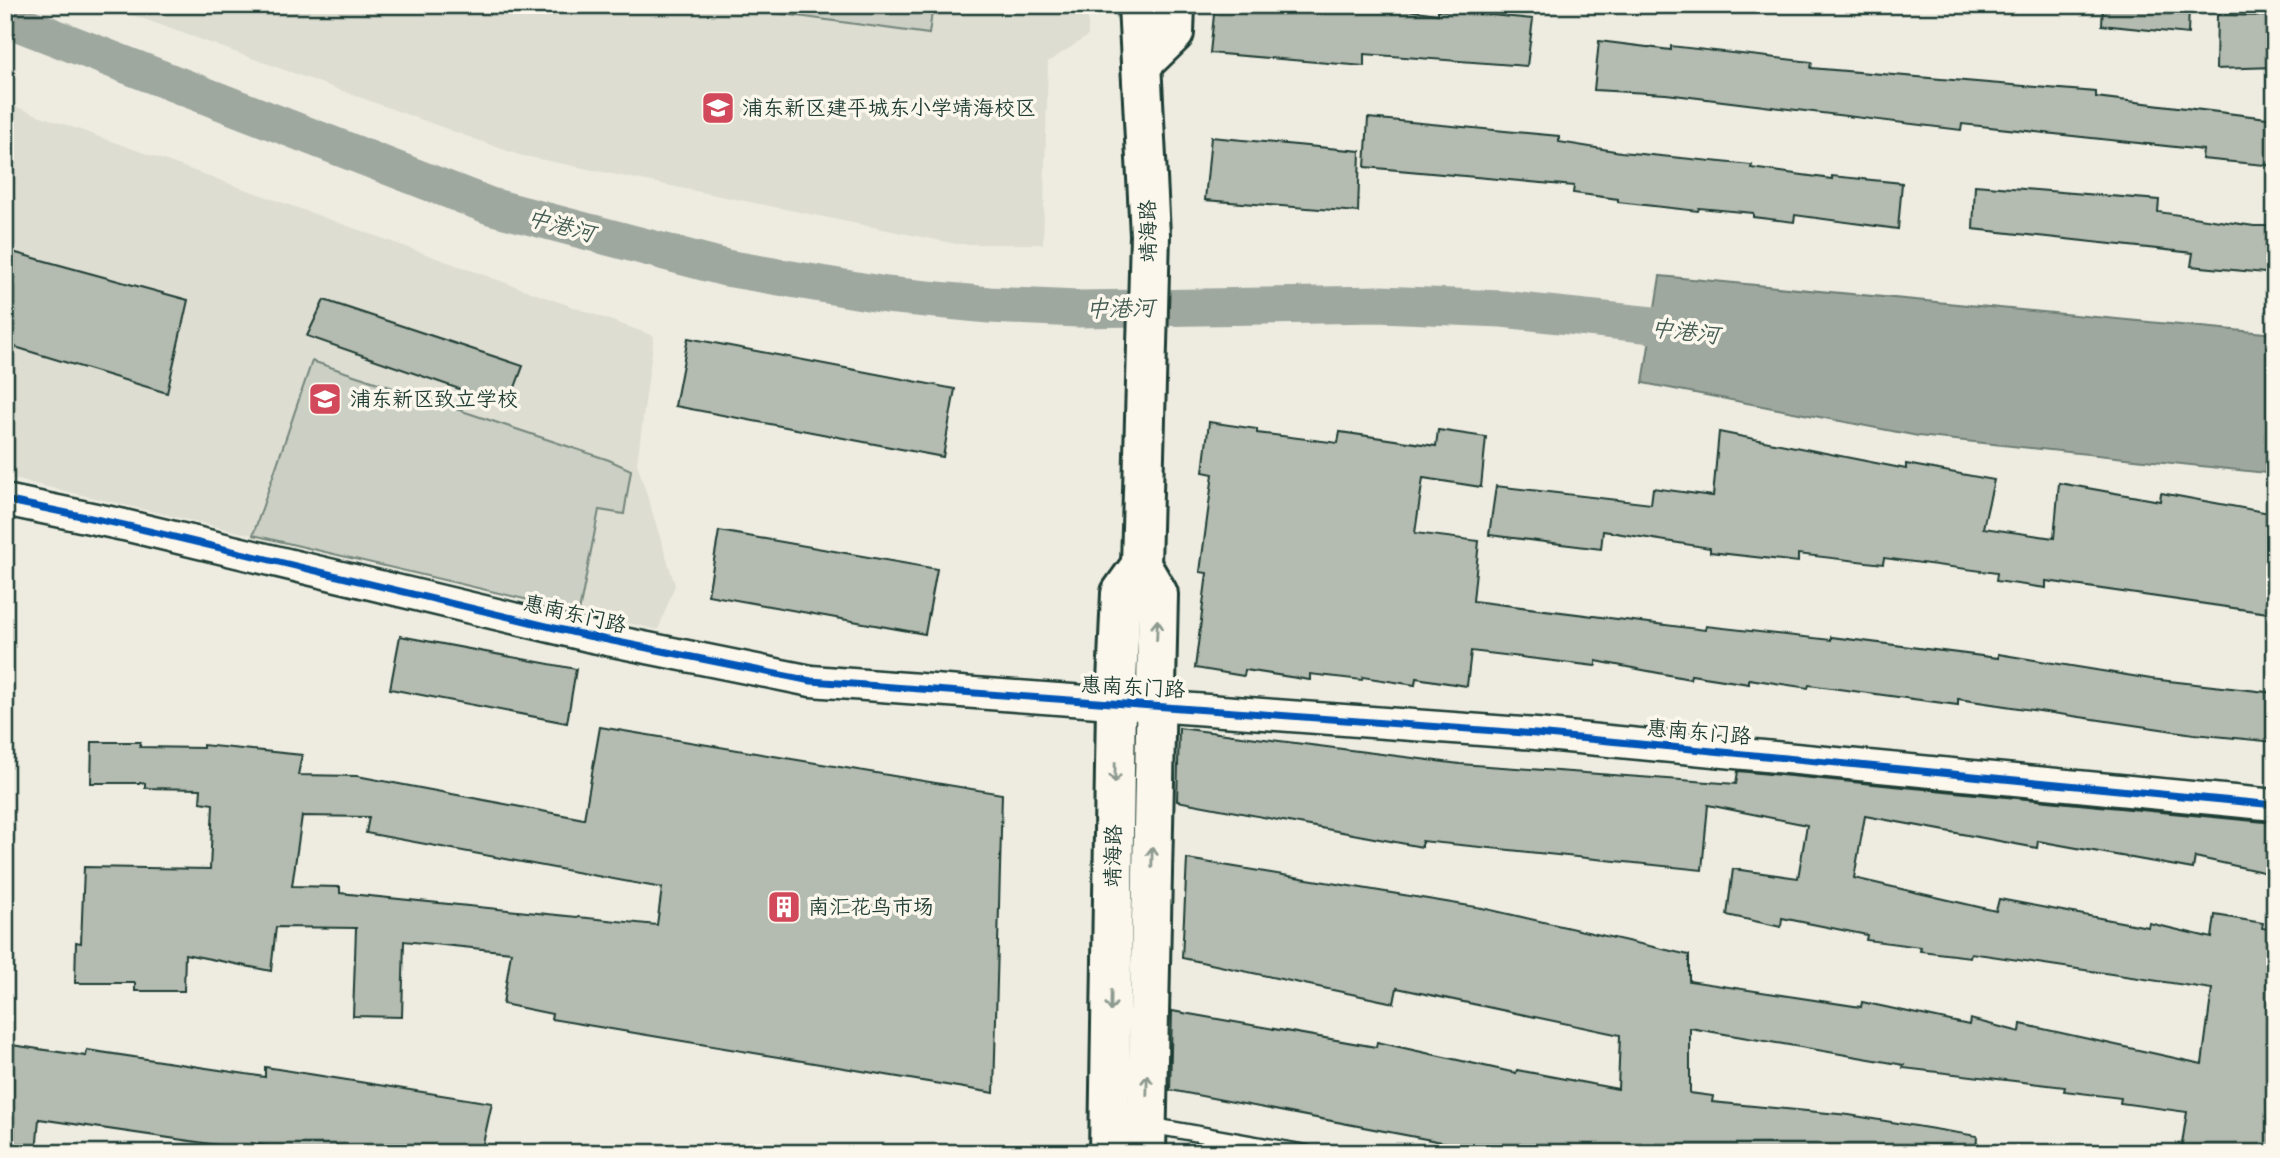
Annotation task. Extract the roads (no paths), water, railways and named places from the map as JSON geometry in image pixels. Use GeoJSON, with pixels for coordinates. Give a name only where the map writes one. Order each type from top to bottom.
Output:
{"type":"FeatureCollection","features":[{"type":"Feature","properties":{"kind":"main road","name":"靖海路"},"geometry":{"type":"LineString","coordinates":[[1109,1153],[1116,705],[1121,593],[1140,565],[1150,235],[1138,5]]}},
{"type":"Feature","properties":{"kind":"main road"},"geometry":{"type":"LineString","coordinates":[[1141,65],[1174,33],[1175,5]]}},
{"type":"Feature","properties":{"kind":"main road","name":"靖海路"},"geometry":{"type":"LineString","coordinates":[[1140,565],[1158,594],[1146,1139]]}},
{"type":"Feature","properties":{"kind":"street","name":"惠南东门路"},"geometry":{"type":"LineString","coordinates":[[5,500],[124,525],[587,636],[811,681],[1550,736],[2275,805]]}},
{"type":"Feature","properties":{"kind":"lane"},"geometry":{"type":"LineString","coordinates":[[1146,1139],[1306,1153]]}},
{"type":"Feature","properties":{"kind":"water"},"geometry":{"type":"Polygon","coordinates":[[[1660,276],[2275,334],[2275,474],[1918,436],[1643,383],[1660,276]]]}},
{"type":"Feature","properties":{"kind":"waterway","name":"中港河"},"geometry":{"type":"LineString","coordinates":[[5,18],[490,206],[726,268],[886,295],[989,305],[1078,309],[1380,304],[1502,309],[1700,330]]}},
{"type":"Feature","properties":{"kind":"place","name":"浦东新区建平城东小学靖海校区"},"geometry":{"type":"Point","coordinates":[718,108]}},
{"type":"Feature","properties":{"kind":"place","name":"浦东新区致立学校"},"geometry":{"type":"Point","coordinates":[325,399]}},
{"type":"Feature","properties":{"kind":"place","name":"南汇花鸟市场"},"geometry":{"type":"Point","coordinates":[784,907]}}]}
